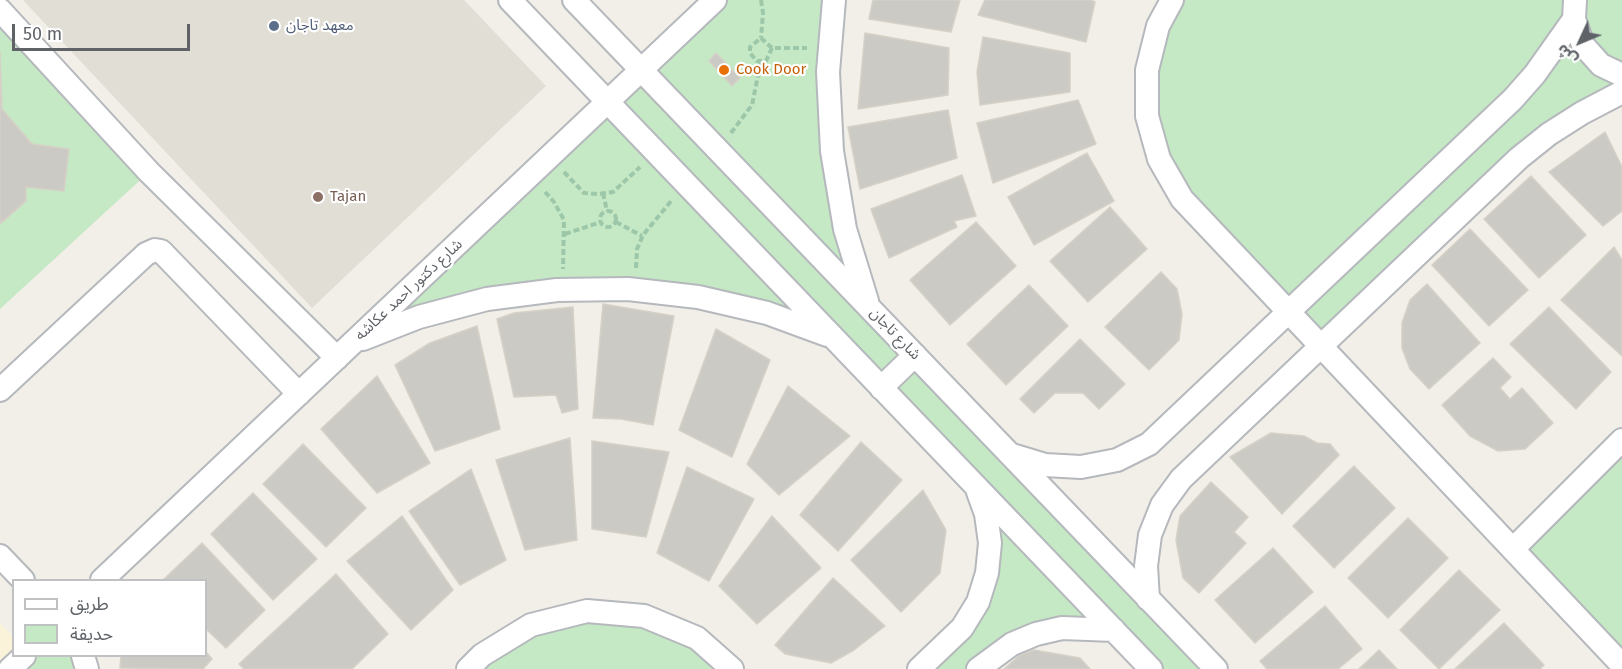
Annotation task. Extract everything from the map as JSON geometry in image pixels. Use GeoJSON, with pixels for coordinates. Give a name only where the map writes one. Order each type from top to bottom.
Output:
{"type":"FeatureCollection","features":[{"type":"Feature","properties":{"kind":"street"},"geometry":{"type":"LineString","coordinates":[[510,0],[1151,669]]}},
{"type":"Feature","properties":{"kind":"street","name":"شارع تاجان"},"geometry":{"type":"LineString","coordinates":[[574,0],[1216,669]]}},
{"type":"Feature","properties":{"kind":"street","name":"شارع دكتور احمد عكاشه"},"geometry":{"type":"LineString","coordinates":[[103,579],[715,0]]}},
{"type":"Feature","properties":{"kind":"street"},"geometry":{"type":"LineString","coordinates":[[834,0],[828,72],[832,151],[845,229],[868,306]]}},
{"type":"Feature","properties":{"kind":"street"},"geometry":{"type":"LineString","coordinates":[[1172,0],[1158,26],[1147,70],[1147,116],[1159,159],[1182,199],[1622,664]]}},
{"type":"Feature","properties":{"kind":"street"},"geometry":{"type":"LineString","coordinates":[[1010,454],[1045,465],[1081,467],[1117,460],[1149,444],[1513,99],[1535,74],[1574,7]]}},
{"type":"Feature","properties":{"kind":"street"},"geometry":{"type":"LineString","coordinates":[[1574,7],[1583,45],[1601,65],[1622,75]]}},
{"type":"Feature","properties":{"kind":"street"},"geometry":{"type":"LineString","coordinates":[[0,10],[149,172],[337,358]]}},
{"type":"Feature","properties":{"kind":"street"},"geometry":{"type":"LineString","coordinates":[[1149,599],[1146,567],[1149,545],[1162,505],[1181,478],[1519,158],[1582,112],[1622,92]]}},
{"type":"Feature","properties":{"kind":"street"},"geometry":{"type":"LineString","coordinates":[[0,390],[146,254],[155,250],[161,251],[299,394]]}},
{"type":"Feature","properties":{"kind":"street"},"geometry":{"type":"LineString","coordinates":[[353,342],[419,317],[487,299],[561,290],[634,290],[698,297],[755,310],[833,337]]}},
{"type":"Feature","properties":{"kind":"street"},"geometry":{"type":"LineString","coordinates":[[881,388],[915,355]]}},
{"type":"Feature","properties":{"kind":"street"},"geometry":{"type":"LineString","coordinates":[[1513,549],[1622,440]]}},
{"type":"Feature","properties":{"kind":"street"},"geometry":{"type":"LineString","coordinates":[[919,669],[962,628],[978,602],[987,573],[990,543],[986,513],[975,485]]}},
{"type":"Feature","properties":{"kind":"street"},"geometry":{"type":"LineString","coordinates":[[0,556],[22,579]]}},
{"type":"Feature","properties":{"kind":"street"},"geometry":{"type":"LineString","coordinates":[[468,669],[483,655],[531,625],[587,611],[644,616],[697,638],[732,669]]}},
{"type":"Feature","properties":{"kind":"street"},"geometry":{"type":"LineString","coordinates":[[978,669],[1012,644],[1036,634],[1062,628],[1114,630]]}},
{"type":"Feature","properties":{"kind":"street"},"geometry":{"type":"LineString","coordinates":[[10,669],[23,657]]}},
{"type":"Feature","properties":{"kind":"path"},"geometry":{"type":"LineString","coordinates":[[761,0],[763,13],[761,38],[750,47],[750,53],[757,61],[766,61],[772,48]]}},
{"type":"Feature","properties":{"kind":"path"},"geometry":{"type":"LineString","coordinates":[[761,38],[772,48],[830,48]]}},
{"type":"Feature","properties":{"kind":"path"},"geometry":{"type":"LineString","coordinates":[[718,150],[752,105],[761,61]]}},
{"type":"Feature","properties":{"kind":"path"},"geometry":{"type":"LineString","coordinates":[[550,158],[584,193],[603,193],[613,192],[656,153]]}},
{"type":"Feature","properties":{"kind":"path"},"geometry":{"type":"LineString","coordinates":[[530,177],[554,202],[564,220],[561,290]]}},
{"type":"Feature","properties":{"kind":"path"},"geometry":{"type":"LineString","coordinates":[[634,290],[637,249],[642,236],[655,218],[687,184]]}},
{"type":"Feature","properties":{"kind":"path"},"geometry":{"type":"LineString","coordinates":[[603,193],[607,211],[614,215],[616,222],[642,236]]}},
{"type":"Feature","properties":{"kind":"path"},"geometry":{"type":"LineString","coordinates":[[601,222],[603,214],[607,211]]}},
{"type":"Feature","properties":{"kind":"path"},"geometry":{"type":"LineString","coordinates":[[565,234],[601,222]]}},
{"type":"Feature","properties":{"kind":"path"},"geometry":{"type":"LineString","coordinates":[[601,222],[608,227],[616,222]]}},
{"type":"Feature","properties":{"kind":"shaded area","name":"Tajan"},"geometry":{"type":"Polygon","coordinates":[[[23,0],[464,0],[546,86],[312,308],[23,0]]]}},
{"type":"Feature","properties":{"kind":"green space"},"geometry":{"type":"Polygon","coordinates":[[[715,0],[834,0],[828,72],[868,306],[1216,669],[1151,669],[1114,631],[1062,628],[978,669],[919,669],[978,602],[986,514],[833,337],[766,313],[561,290],[353,342],[715,0]]]}},
{"type":"Feature","properties":{"kind":"green space"},"geometry":{"type":"Polygon","coordinates":[[[1172,0],[1622,0],[1622,92],[1582,113],[1321,346],[1182,199],[1147,116],[1172,0]]]}},
{"type":"Feature","properties":{"kind":"green space"},"geometry":{"type":"Polygon","coordinates":[[[0,10],[149,172],[0,309],[0,10]]]}},
{"type":"Feature","properties":{"kind":"green space"},"geometry":{"type":"Polygon","coordinates":[[[1622,440],[1622,665],[1513,549],[1622,440]]]}},
{"type":"Feature","properties":{"kind":"green space"},"geometry":{"type":"Polygon","coordinates":[[[644,616],[732,669],[468,669],[531,625],[644,616]]]}},
{"type":"Feature","properties":{"kind":"green space"},"geometry":{"type":"Polygon","coordinates":[[[23,657],[83,657],[87,669],[10,669],[23,657]]]}},
{"type":"Feature","properties":{"kind":"sand"},"geometry":{"type":"Polygon","coordinates":[[[0,623],[12,636],[13,657],[0,669],[0,623]]]}},
{"type":"Feature","properties":{"kind":"building"},"geometry":{"type":"Polygon","coordinates":[[[873,0],[960,0],[951,32],[869,19],[873,0]]]}},
{"type":"Feature","properties":{"kind":"building"},"geometry":{"type":"Polygon","coordinates":[[[985,0],[1091,0],[1095,2],[1086,42],[978,15],[985,0]]]}},
{"type":"Feature","properties":{"kind":"building"},"geometry":{"type":"Polygon","coordinates":[[[865,33],[949,48],[948,95],[858,109],[865,33]]]}},
{"type":"Feature","properties":{"kind":"building"},"geometry":{"type":"Polygon","coordinates":[[[983,37],[1070,53],[1070,92],[980,105],[977,72],[983,37]]]}},
{"type":"Feature","properties":{"kind":"building"},"geometry":{"type":"Polygon","coordinates":[[[0,52],[2,109],[32,144],[69,149],[64,191],[26,187],[26,201],[0,224],[0,52]]]}},
{"type":"Feature","properties":{"kind":"building","name":"Cook Door"},"geometry":{"type":"Polygon","coordinates":[[[716,53],[740,78],[732,86],[709,61],[716,53]]]}},
{"type":"Feature","properties":{"kind":"building"},"geometry":{"type":"Polygon","coordinates":[[[1078,100],[1096,144],[993,183],[977,123],[1078,100]]]}},
{"type":"Feature","properties":{"kind":"building"},"geometry":{"type":"Polygon","coordinates":[[[948,110],[957,158],[860,189],[848,127],[948,110]]]}},
{"type":"Feature","properties":{"kind":"building"},"geometry":{"type":"Polygon","coordinates":[[[1605,132],[1622,167],[1622,211],[1603,226],[1549,172],[1605,132]]]}},
{"type":"Feature","properties":{"kind":"building"},"geometry":{"type":"Polygon","coordinates":[[[1087,153],[1114,201],[1034,245],[1008,197],[1087,153]]]}},
{"type":"Feature","properties":{"kind":"building"},"geometry":{"type":"Polygon","coordinates":[[[962,175],[976,216],[954,221],[957,227],[889,258],[871,209],[962,175]]]}},
{"type":"Feature","properties":{"kind":"building"},"geometry":{"type":"Polygon","coordinates":[[[1531,176],[1586,235],[1539,278],[1484,219],[1531,176]]]}},
{"type":"Feature","properties":{"kind":"building"},"geometry":{"type":"Polygon","coordinates":[[[1110,207],[1147,249],[1088,302],[1050,261],[1110,207]]]}},
{"type":"Feature","properties":{"kind":"building"},"geometry":{"type":"Polygon","coordinates":[[[976,222],[1016,266],[950,325],[910,280],[976,222]]]}},
{"type":"Feature","properties":{"kind":"building"},"geometry":{"type":"Polygon","coordinates":[[[1470,229],[1528,290],[1489,326],[1432,265],[1470,229]]]}},
{"type":"Feature","properties":{"kind":"building"},"geometry":{"type":"Polygon","coordinates":[[[1614,247],[1622,260],[1622,356],[1561,300],[1614,247]]]}},
{"type":"Feature","properties":{"kind":"building"},"geometry":{"type":"Polygon","coordinates":[[[1161,272],[1177,289],[1182,314],[1179,340],[1149,370],[1105,327],[1161,272]]]}},
{"type":"Feature","properties":{"kind":"building"},"geometry":{"type":"Polygon","coordinates":[[[1427,284],[1480,343],[1429,389],[1410,369],[1402,348],[1402,323],[1410,300],[1427,284]]]}},
{"type":"Feature","properties":{"kind":"building"},"geometry":{"type":"Polygon","coordinates":[[[1029,285],[1068,326],[1006,385],[967,344],[1029,285]]]}},
{"type":"Feature","properties":{"kind":"building"},"geometry":{"type":"Polygon","coordinates":[[[603,304],[674,316],[653,425],[621,419],[593,418],[603,304]]]}},
{"type":"Feature","properties":{"kind":"building"},"geometry":{"type":"Polygon","coordinates":[[[573,307],[578,409],[562,413],[556,395],[514,397],[497,319],[514,313],[573,307]]]}},
{"type":"Feature","properties":{"kind":"building"},"geometry":{"type":"Polygon","coordinates":[[[1549,307],[1611,372],[1576,409],[1510,344],[1549,307]]]}},
{"type":"Feature","properties":{"kind":"building"},"geometry":{"type":"Polygon","coordinates":[[[477,326],[500,429],[435,451],[395,365],[430,343],[477,326]]]}},
{"type":"Feature","properties":{"kind":"building"},"geometry":{"type":"Polygon","coordinates":[[[716,329],[770,360],[732,457],[679,430],[716,329]]]}},
{"type":"Feature","properties":{"kind":"building"},"geometry":{"type":"Polygon","coordinates":[[[1080,339],[1125,384],[1099,409],[1083,393],[1055,393],[1034,413],[1020,399],[1080,339]]]}},
{"type":"Feature","properties":{"kind":"building"},"geometry":{"type":"Polygon","coordinates":[[[1493,358],[1511,377],[1500,388],[1510,399],[1522,388],[1553,423],[1525,449],[1498,451],[1470,436],[1442,405],[1493,358]]]}},
{"type":"Feature","properties":{"kind":"building"},"geometry":{"type":"Polygon","coordinates":[[[377,376],[430,463],[377,493],[321,429],[377,376]]]}},
{"type":"Feature","properties":{"kind":"building"},"geometry":{"type":"Polygon","coordinates":[[[788,386],[850,436],[779,495],[747,464],[788,386]]]}},
{"type":"Feature","properties":{"kind":"building"},"geometry":{"type":"Polygon","coordinates":[[[1271,433],[1304,436],[1317,443],[1330,444],[1339,455],[1282,514],[1230,457],[1271,433]]]}},
{"type":"Feature","properties":{"kind":"building"},"geometry":{"type":"Polygon","coordinates":[[[570,438],[577,540],[525,550],[496,460],[570,438]]]}},
{"type":"Feature","properties":{"kind":"building"},"geometry":{"type":"Polygon","coordinates":[[[592,441],[669,452],[646,537],[592,529],[592,441]]]}},
{"type":"Feature","properties":{"kind":"building"},"geometry":{"type":"Polygon","coordinates":[[[861,442],[902,480],[838,551],[800,515],[861,442]]]}},
{"type":"Feature","properties":{"kind":"building"},"geometry":{"type":"Polygon","coordinates":[[[303,444],[366,508],[326,547],[263,484],[303,444]]]}},
{"type":"Feature","properties":{"kind":"building"},"geometry":{"type":"Polygon","coordinates":[[[1354,466],[1395,508],[1334,568],[1293,526],[1354,466]]]}},
{"type":"Feature","properties":{"kind":"building"},"geometry":{"type":"Polygon","coordinates":[[[687,467],[754,499],[709,581],[657,553],[687,467]]]}},
{"type":"Feature","properties":{"kind":"building"},"geometry":{"type":"Polygon","coordinates":[[[471,469],[506,560],[460,585],[409,511],[471,469]]]}},
{"type":"Feature","properties":{"kind":"building"},"geometry":{"type":"Polygon","coordinates":[[[1211,482],[1248,517],[1234,532],[1246,543],[1199,593],[1183,578],[1176,540],[1180,516],[1211,482]]]}},
{"type":"Feature","properties":{"kind":"building"},"geometry":{"type":"Polygon","coordinates":[[[923,490],[946,530],[940,573],[901,612],[851,560],[923,490]]]}},
{"type":"Feature","properties":{"kind":"building"},"geometry":{"type":"Polygon","coordinates":[[[253,493],[317,559],[273,600],[211,534],[253,493]]]}},
{"type":"Feature","properties":{"kind":"building"},"geometry":{"type":"Polygon","coordinates":[[[402,516],[453,590],[411,630],[347,561],[402,516]]]}},
{"type":"Feature","properties":{"kind":"building"},"geometry":{"type":"Polygon","coordinates":[[[772,516],[821,568],[757,624],[719,586],[772,516]]]}},
{"type":"Feature","properties":{"kind":"building"},"geometry":{"type":"Polygon","coordinates":[[[1408,518],[1448,558],[1388,618],[1348,578],[1408,518]]]}},
{"type":"Feature","properties":{"kind":"building"},"geometry":{"type":"Polygon","coordinates":[[[202,543],[265,610],[226,648],[207,630],[207,579],[164,579],[202,543]]]}},
{"type":"Feature","properties":{"kind":"building"},"geometry":{"type":"Polygon","coordinates":[[[1273,548],[1313,592],[1255,643],[1215,600],[1273,548]]]}},
{"type":"Feature","properties":{"kind":"building"},"geometry":{"type":"Polygon","coordinates":[[[1459,570],[1500,610],[1439,669],[1400,630],[1459,570]]]}},
{"type":"Feature","properties":{"kind":"building"},"geometry":{"type":"Polygon","coordinates":[[[336,574],[388,634],[352,669],[244,669],[239,664],[336,574]]]}},
{"type":"Feature","properties":{"kind":"building"},"geometry":{"type":"Polygon","coordinates":[[[833,578],[885,626],[854,650],[831,663],[785,654],[775,645],[833,578]]]}},
{"type":"Feature","properties":{"kind":"building"},"geometry":{"type":"Polygon","coordinates":[[[1325,606],[1362,649],[1338,669],[1267,669],[1260,661],[1325,606]]]}},
{"type":"Feature","properties":{"kind":"building"},"geometry":{"type":"Polygon","coordinates":[[[1504,623],[1544,665],[1540,669],[1455,669],[1504,623]]]}},
{"type":"Feature","properties":{"kind":"building"},"geometry":{"type":"Polygon","coordinates":[[[1034,650],[1080,658],[1090,669],[1004,669],[1020,655],[1034,650]]]}},
{"type":"Feature","properties":{"kind":"building"},"geometry":{"type":"Polygon","coordinates":[[[1379,650],[1397,669],[1359,669],[1379,650]]]}},
{"type":"Feature","properties":{"kind":"building"},"geometry":{"type":"Polygon","coordinates":[[[207,653],[212,659],[203,669],[120,668],[121,657],[207,657],[207,653]]]}},
{"type":"Feature","properties":{"kind":"place","name":"معهد تاجان"},"geometry":{"type":"Point","coordinates":[274,26]}},
{"type":"Feature","properties":{"kind":"place","name":"Cook Door"},"geometry":{"type":"Point","coordinates":[724,70]}},
{"type":"Feature","properties":{"kind":"place","name":"Tajan"},"geometry":{"type":"Point","coordinates":[318,197]}}]}
